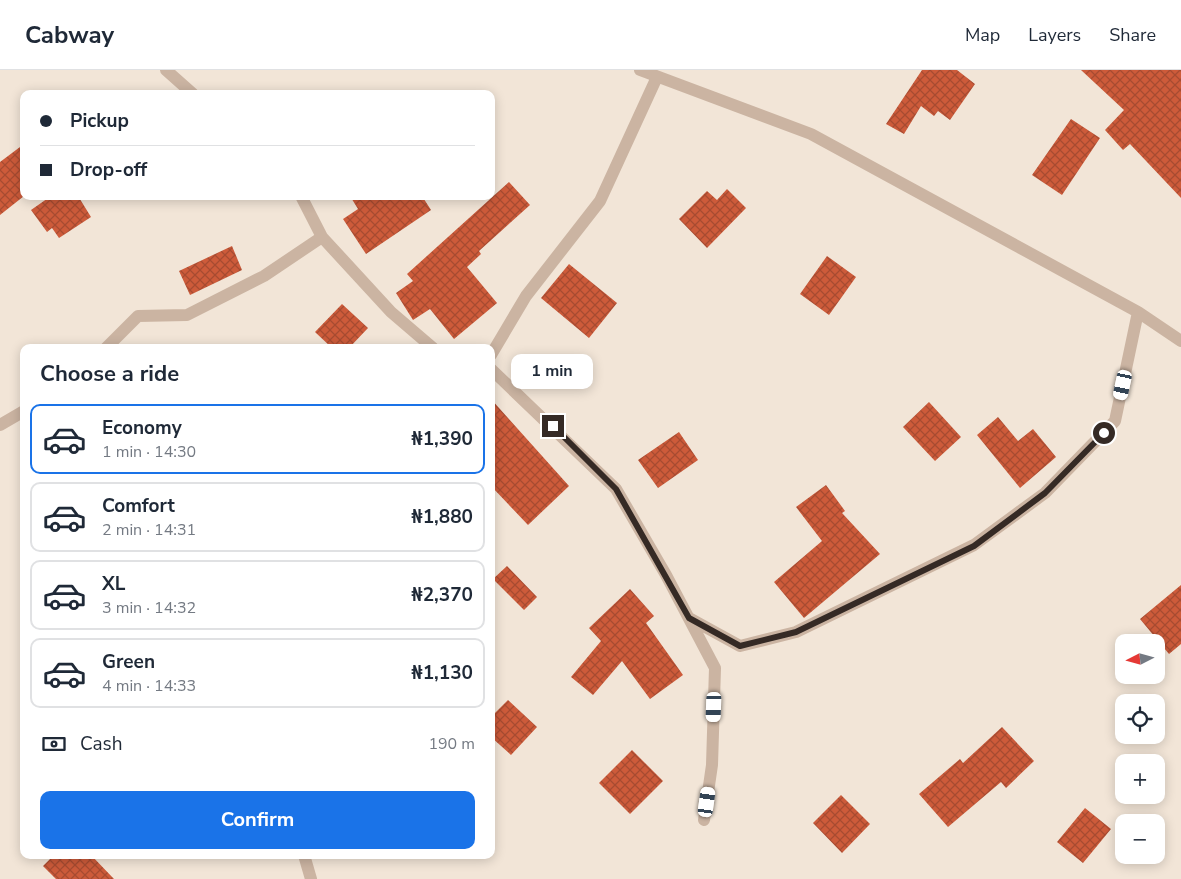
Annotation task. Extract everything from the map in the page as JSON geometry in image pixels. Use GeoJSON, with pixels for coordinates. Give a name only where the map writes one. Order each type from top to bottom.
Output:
{"type":"FeatureCollection","features":[{"type":"Feature","properties":{"kind":"street"},"geometry":{"type":"LineString","coordinates":[[166,70],[188,90]]}},
{"type":"Feature","properties":{"kind":"street"},"geometry":{"type":"LineString","coordinates":[[640,70],[811,134],[1138,312],[1181,341]]}},
{"type":"Feature","properties":{"kind":"street"},"geometry":{"type":"LineString","coordinates":[[495,348],[526,296],[600,201],[657,77]]}},
{"type":"Feature","properties":{"kind":"street"},"geometry":{"type":"LineString","coordinates":[[303,200],[322,236],[392,312],[428,344]]}},
{"type":"Feature","properties":{"kind":"street"},"geometry":{"type":"LineString","coordinates":[[110,344],[138,316],[187,315],[264,276],[322,236]]}},
{"type":"Feature","properties":{"kind":"street"},"geometry":{"type":"LineString","coordinates":[[689,618],[740,646],[796,632],[974,546],[1045,493],[1115,421],[1138,312]]}},
{"type":"Feature","properties":{"kind":"street"},"geometry":{"type":"LineString","coordinates":[[495,372],[616,489],[715,668],[712,766],[704,820]]}},
{"type":"Feature","properties":{"kind":"street"},"geometry":{"type":"LineString","coordinates":[[0,425],[20,413]]}},
{"type":"Feature","properties":{"kind":"street"},"geometry":{"type":"LineString","coordinates":[[305,859],[311,879]]}},
{"type":"Feature","properties":{"kind":"building"},"geometry":{"type":"Polygon","coordinates":[[[922,70],[957,70],[975,84],[950,120],[938,111],[934,116],[921,106],[904,134],[886,124],[922,70]]]}},
{"type":"Feature","properties":{"kind":"building"},"geometry":{"type":"Polygon","coordinates":[[[1081,70],[1181,70],[1181,198],[1130,144],[1123,150],[1105,130],[1124,110],[1081,70]]]}},
{"type":"Feature","properties":{"kind":"building"},"geometry":{"type":"Polygon","coordinates":[[[1071,119],[1100,138],[1062,195],[1032,175],[1071,119]]]}},
{"type":"Feature","properties":{"kind":"building"},"geometry":{"type":"Polygon","coordinates":[[[20,147],[20,199],[0,215],[0,162],[20,147]]]}},
{"type":"Feature","properties":{"kind":"building"},"geometry":{"type":"Polygon","coordinates":[[[509,182],[530,205],[479,251],[481,254],[467,267],[497,303],[454,339],[430,309],[413,320],[396,293],[413,281],[407,274],[489,200],[495,200],[495,195],[509,182]]]}},
{"type":"Feature","properties":{"kind":"building"},"geometry":{"type":"Polygon","coordinates":[[[727,189],[746,208],[707,248],[679,219],[707,191],[717,200],[727,189]]]}},
{"type":"Feature","properties":{"kind":"building"},"geometry":{"type":"Polygon","coordinates":[[[45,200],[80,200],[91,217],[59,238],[52,228],[47,232],[31,210],[45,200]]]}},
{"type":"Feature","properties":{"kind":"building"},"geometry":{"type":"Polygon","coordinates":[[[352,200],[425,200],[431,210],[366,254],[343,219],[358,209],[352,200]]]}},
{"type":"Feature","properties":{"kind":"building"},"geometry":{"type":"Polygon","coordinates":[[[232,246],[242,270],[190,295],[179,271],[232,246]]]}},
{"type":"Feature","properties":{"kind":"building"},"geometry":{"type":"Polygon","coordinates":[[[827,256],[856,277],[829,315],[800,294],[827,256]]]}},
{"type":"Feature","properties":{"kind":"building"},"geometry":{"type":"Polygon","coordinates":[[[569,264],[617,303],[589,338],[541,298],[569,264]]]}},
{"type":"Feature","properties":{"kind":"building"},"geometry":{"type":"Polygon","coordinates":[[[342,304],[368,328],[353,344],[328,344],[315,332],[342,304]]]}},
{"type":"Feature","properties":{"kind":"building"},"geometry":{"type":"Polygon","coordinates":[[[929,402],[961,437],[935,461],[903,427],[929,402]]]}},
{"type":"Feature","properties":{"kind":"building"},"geometry":{"type":"Polygon","coordinates":[[[495,403],[569,486],[528,525],[495,490],[495,403]]]}},
{"type":"Feature","properties":{"kind":"building"},"geometry":{"type":"Polygon","coordinates":[[[998,417],[1018,441],[1033,429],[1056,457],[1020,488],[977,435],[998,417]]]}},
{"type":"Feature","properties":{"kind":"building"},"geometry":{"type":"Polygon","coordinates":[[[679,432],[698,460],[658,488],[638,460],[679,432]]]}},
{"type":"Feature","properties":{"kind":"building"},"geometry":{"type":"Polygon","coordinates":[[[826,485],[845,511],[842,513],[880,554],[804,618],[774,582],[822,541],[796,507],[826,485]]]}},
{"type":"Feature","properties":{"kind":"building"},"geometry":{"type":"Polygon","coordinates":[[[507,566],[537,597],[524,610],[495,581],[495,577],[507,566]]]}},
{"type":"Feature","properties":{"kind":"building"},"geometry":{"type":"Polygon","coordinates":[[[1181,585],[1181,644],[1169,654],[1165,649],[1165,634],[1152,634],[1140,619],[1181,585]]]}},
{"type":"Feature","properties":{"kind":"building"},"geometry":{"type":"Polygon","coordinates":[[[630,589],[654,616],[646,623],[683,675],[650,699],[622,661],[593,695],[571,677],[601,641],[589,628],[630,589]]]}},
{"type":"Feature","properties":{"kind":"building"},"geometry":{"type":"Polygon","coordinates":[[[508,700],[537,727],[511,755],[495,741],[495,713],[508,700]]]}},
{"type":"Feature","properties":{"kind":"building"},"geometry":{"type":"Polygon","coordinates":[[[1002,727],[1034,761],[1006,788],[1001,782],[948,827],[919,794],[960,759],[963,763],[1002,727]]]}},
{"type":"Feature","properties":{"kind":"building"},"geometry":{"type":"Polygon","coordinates":[[[632,750],[663,781],[630,814],[599,783],[632,750]]]}},
{"type":"Feature","properties":{"kind":"building"},"geometry":{"type":"Polygon","coordinates":[[[841,795],[870,824],[842,853],[813,823],[841,795]]]}},
{"type":"Feature","properties":{"kind":"building"},"geometry":{"type":"Polygon","coordinates":[[[1085,808],[1111,829],[1083,863],[1057,842],[1085,808]]]}},
{"type":"Feature","properties":{"kind":"building"},"geometry":{"type":"Polygon","coordinates":[[[50,859],[95,859],[114,879],[56,879],[43,866],[50,859]]]}},
{"type":"Feature","properties":{"kind":"route"},"geometry":{"type":"LineString","coordinates":[[553,426],[616,489],[689,618],[740,646],[796,632],[974,546],[1045,493],[1104,433]]}}]}
